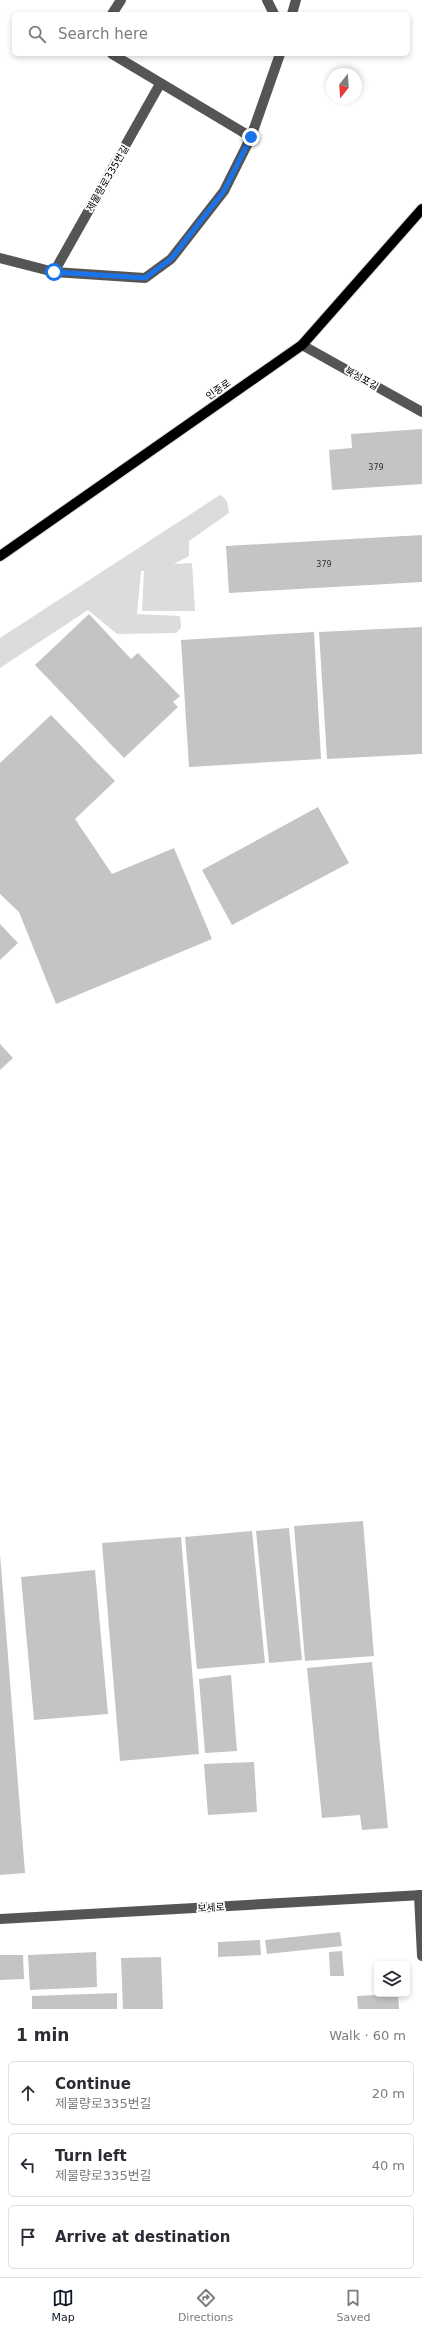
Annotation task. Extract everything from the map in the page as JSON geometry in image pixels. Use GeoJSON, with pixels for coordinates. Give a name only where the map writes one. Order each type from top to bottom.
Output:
{"type":"FeatureCollection","features":[{"type":"Feature","properties":{"kind":"main road","name":"인중로"},"geometry":{"type":"LineString","coordinates":[[0,556],[302,345],[422,209]]}},
{"type":"Feature","properties":{"kind":"street"},"geometry":{"type":"LineString","coordinates":[[113,12],[121,0]]}},
{"type":"Feature","properties":{"kind":"street"},"geometry":{"type":"LineString","coordinates":[[266,0],[273,12]]}},
{"type":"Feature","properties":{"kind":"street"},"geometry":{"type":"LineString","coordinates":[[293,12],[296,0]]}},
{"type":"Feature","properties":{"kind":"street"},"geometry":{"type":"LineString","coordinates":[[115,56],[251,137]]}},
{"type":"Feature","properties":{"kind":"street"},"geometry":{"type":"LineString","coordinates":[[0,258],[54,272],[145,278],[171,259],[224,191],[251,137],[279,56]]}},
{"type":"Feature","properties":{"kind":"street","name":"제물량로335번길"},"geometry":{"type":"LineString","coordinates":[[54,272],[160,84]]}},
{"type":"Feature","properties":{"kind":"street","name":"북성포길"},"geometry":{"type":"LineString","coordinates":[[302,345],[422,412]]}},
{"type":"Feature","properties":{"kind":"street"},"geometry":{"type":"LineString","coordinates":[[421,1895],[422,1956]]}},
{"type":"Feature","properties":{"kind":"street","name":"보세로"},"geometry":{"type":"LineString","coordinates":[[0,1919],[421,1895]]}},
{"type":"Feature","properties":{"kind":"shaded area"},"geometry":{"type":"Polygon","coordinates":[[[220,495],[226,500],[229,513],[189,541],[189,556],[174,564],[192,563],[195,611],[142,611],[144,571],[141,571],[137,614],[180,616],[181,628],[176,633],[117,634],[88,610],[0,668],[0,638],[220,495]]]}},
{"type":"Feature","properties":{"kind":"building"},"geometry":{"type":"Polygon","coordinates":[[[422,429],[422,484],[332,490],[329,450],[352,448],[351,434],[422,429]]]}},
{"type":"Feature","properties":{"kind":"building"},"geometry":{"type":"Polygon","coordinates":[[[422,535],[422,582],[229,593],[226,546],[422,535]]]}},
{"type":"Feature","properties":{"kind":"building"},"geometry":{"type":"Polygon","coordinates":[[[89,614],[131,659],[138,653],[180,696],[173,702],[178,707],[124,758],[35,665],[89,614]]]}},
{"type":"Feature","properties":{"kind":"building"},"geometry":{"type":"Polygon","coordinates":[[[422,627],[422,754],[327,759],[319,632],[422,627]]]}},
{"type":"Feature","properties":{"kind":"building"},"geometry":{"type":"Polygon","coordinates":[[[314,632],[321,759],[189,767],[181,640],[314,632]]]}},
{"type":"Feature","properties":{"kind":"building"},"geometry":{"type":"Polygon","coordinates":[[[51,715],[115,781],[75,819],[112,874],[174,848],[212,939],[56,1004],[19,912],[0,894],[0,763],[51,715]]]}},
{"type":"Feature","properties":{"kind":"building"},"geometry":{"type":"Polygon","coordinates":[[[318,807],[349,863],[232,925],[202,870],[318,807]]]}},
{"type":"Feature","properties":{"kind":"building"},"geometry":{"type":"Polygon","coordinates":[[[0,924],[18,943],[0,960],[0,924]]]}},
{"type":"Feature","properties":{"kind":"building"},"geometry":{"type":"Polygon","coordinates":[[[0,1044],[13,1058],[0,1070],[0,1044]]]}},
{"type":"Feature","properties":{"kind":"building"},"geometry":{"type":"Polygon","coordinates":[[[363,1521],[374,1656],[305,1661],[294,1526],[363,1521]]]}},
{"type":"Feature","properties":{"kind":"building"},"geometry":{"type":"Polygon","coordinates":[[[289,1528],[302,1660],[269,1663],[256,1531],[289,1528]]]}},
{"type":"Feature","properties":{"kind":"building"},"geometry":{"type":"Polygon","coordinates":[[[252,1531],[265,1663],[197,1669],[185,1537],[252,1531]]]}},
{"type":"Feature","properties":{"kind":"building"},"geometry":{"type":"Polygon","coordinates":[[[181,1537],[199,1754],[120,1761],[102,1543],[181,1537]]]}},
{"type":"Feature","properties":{"kind":"building"},"geometry":{"type":"Polygon","coordinates":[[[0,1554],[25,1873],[0,1875],[0,1554]]]}},
{"type":"Feature","properties":{"kind":"building"},"geometry":{"type":"Polygon","coordinates":[[[95,1570],[108,1714],[34,1720],[21,1577],[95,1570]]]}},
{"type":"Feature","properties":{"kind":"building"},"geometry":{"type":"Polygon","coordinates":[[[372,1662],[388,1828],[362,1830],[360,1815],[322,1818],[307,1668],[372,1662]]]}},
{"type":"Feature","properties":{"kind":"building"},"geometry":{"type":"Polygon","coordinates":[[[231,1675],[237,1751],[205,1753],[199,1679],[231,1675]]]}},
{"type":"Feature","properties":{"kind":"building"},"geometry":{"type":"Polygon","coordinates":[[[254,1762],[257,1812],[208,1815],[204,1764],[254,1762]]]}},
{"type":"Feature","properties":{"kind":"building"},"geometry":{"type":"Polygon","coordinates":[[[340,1932],[342,1946],[267,1954],[265,1940],[340,1932]]]}},
{"type":"Feature","properties":{"kind":"building"},"geometry":{"type":"Polygon","coordinates":[[[260,1940],[261,1955],[218,1957],[218,1942],[260,1940]]]}},
{"type":"Feature","properties":{"kind":"building"},"geometry":{"type":"Polygon","coordinates":[[[342,1951],[344,1976],[330,1976],[329,1952],[342,1951]]]}},
{"type":"Feature","properties":{"kind":"building"},"geometry":{"type":"Polygon","coordinates":[[[96,1952],[97,1987],[30,1990],[28,1955],[96,1952]]]}},
{"type":"Feature","properties":{"kind":"building"},"geometry":{"type":"Polygon","coordinates":[[[0,1955],[23,1955],[24,1979],[0,1980],[0,1955]]]}},
{"type":"Feature","properties":{"kind":"building"},"geometry":{"type":"Polygon","coordinates":[[[161,1957],[163,2009],[123,2009],[121,1958],[161,1957]]]}},
{"type":"Feature","properties":{"kind":"building"},"geometry":{"type":"Polygon","coordinates":[[[117,1993],[117,2009],[32,2009],[32,1996],[117,1993]]]}},
{"type":"Feature","properties":{"kind":"building"},"geometry":{"type":"Polygon","coordinates":[[[374,1995],[374,1997],[398,1997],[399,2009],[358,2009],[357,1996],[374,1995]]]}},
{"type":"Feature","properties":{"kind":"route"},"geometry":{"type":"LineString","coordinates":[[54,272],[145,278],[171,259],[224,191],[251,137]]}}]}
